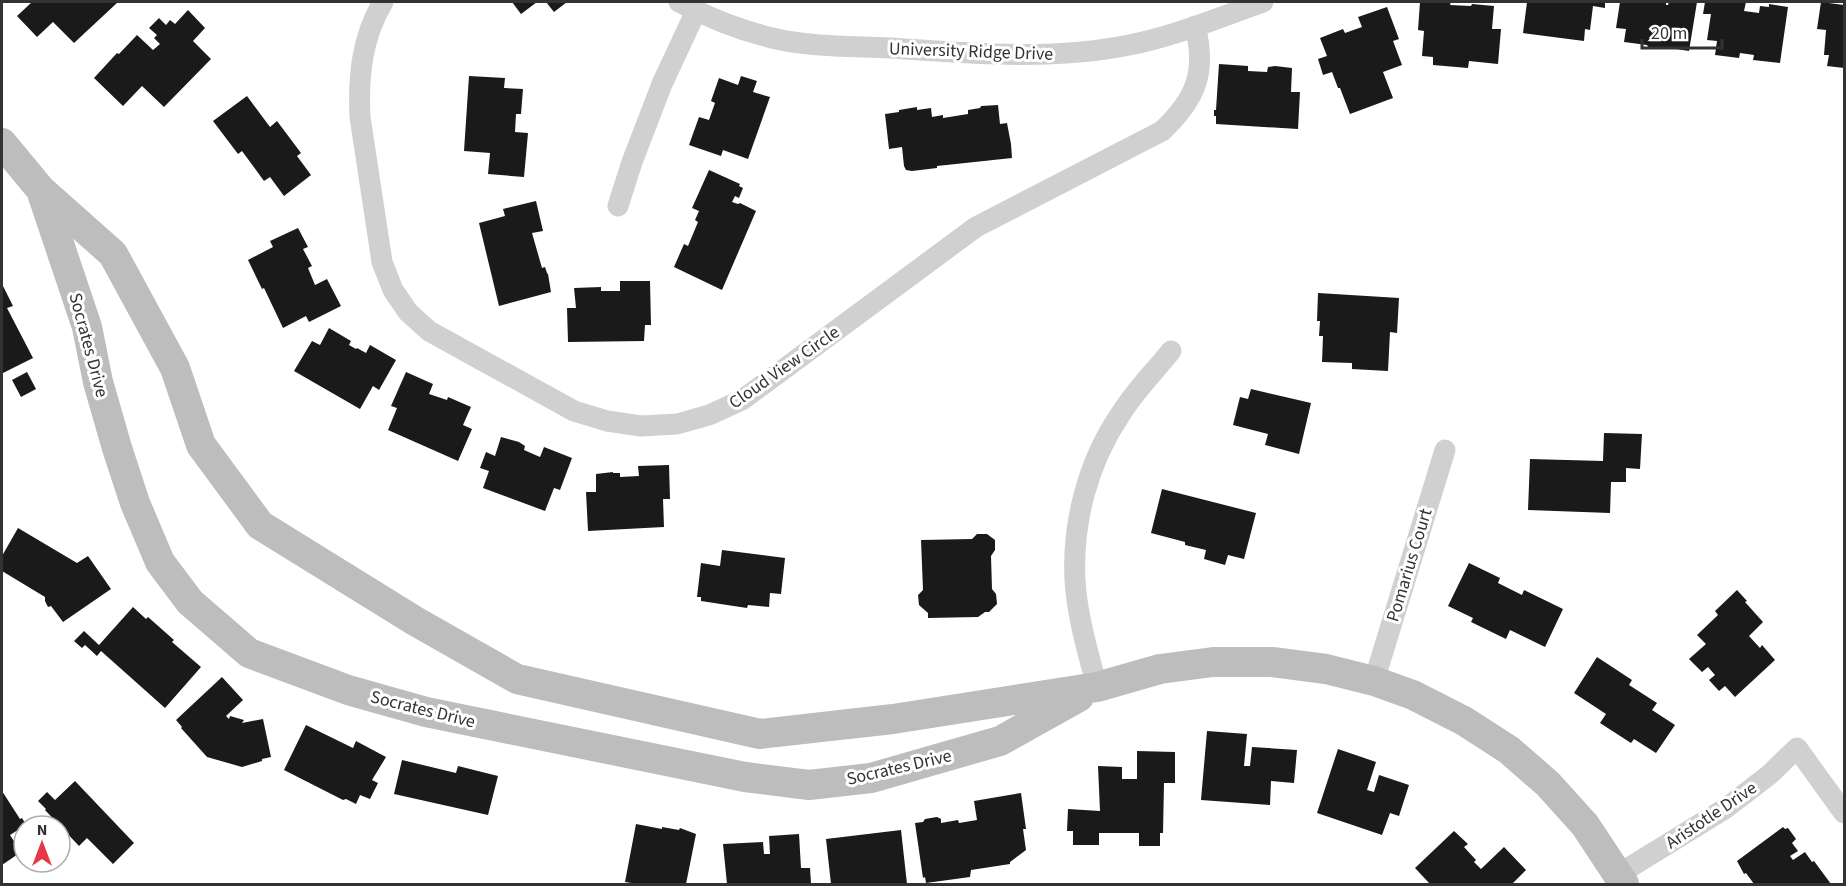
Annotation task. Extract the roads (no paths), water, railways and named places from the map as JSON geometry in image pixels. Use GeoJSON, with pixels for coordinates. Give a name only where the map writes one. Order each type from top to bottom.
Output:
{"type":"FeatureCollection","features":[{"type":"Feature","properties":{"kind":"street","name":"Cloud View Circle"},"geometry":{"type":"LineString","coordinates":[[383,2],[375,16],[363,52],[359,93],[360,117],[382,262],[393,290],[408,312],[429,331],[450,343],[574,411],[607,421],[641,426],[677,424],[709,415],[742,400],[976,227],[1162,130],[1179,115],[1192,94],[1199,69],[1199,42],[1195,26]]}},
{"type":"Feature","properties":{"kind":"street","name":"University Ridge Drive"},"geometry":{"type":"LineString","coordinates":[[688,6],[731,26],[774,39],[816,44],[1026,56],[1077,53],[1131,45],[1263,2]]}},
{"type":"Feature","properties":{"kind":"street"},"geometry":{"type":"LineString","coordinates":[[618,206],[688,6]]}},
{"type":"Feature","properties":{"kind":"street","name":"Socrates Drive"},"geometry":{"type":"LineString","coordinates":[[2,143],[41,190],[113,254],[175,368],[201,445],[260,525],[415,621],[518,679],[760,734],[893,719],[1097,687],[1160,669],[1213,662],[1282,663],[1326,669],[1374,681],[1413,695],[1464,721],[1509,750],[1548,784],[1585,825],[1622,879]]}},
{"type":"Feature","properties":{"kind":"street","name":"Socrates Drive"},"geometry":{"type":"LineString","coordinates":[[41,190],[87,327],[98,382],[117,448],[135,503],[160,562],[190,602],[249,653],[348,690],[426,712],[745,777],[809,785],[871,778],[1000,741],[1097,687]]}},
{"type":"Feature","properties":{"kind":"street"},"geometry":{"type":"LineString","coordinates":[[1097,687],[1081,624],[1075,580],[1076,536],[1084,495],[1098,454],[1120,414],[1171,351]]}},
{"type":"Feature","properties":{"kind":"street","name":"Pomarius Court"},"geometry":{"type":"LineString","coordinates":[[1374,681],[1444,450]]}},
{"type":"Feature","properties":{"kind":"street","name":"Aristotle Drive"},"geometry":{"type":"LineString","coordinates":[[1622,879],[1726,808],[1769,775],[1797,748],[1845,813]]}}]}
